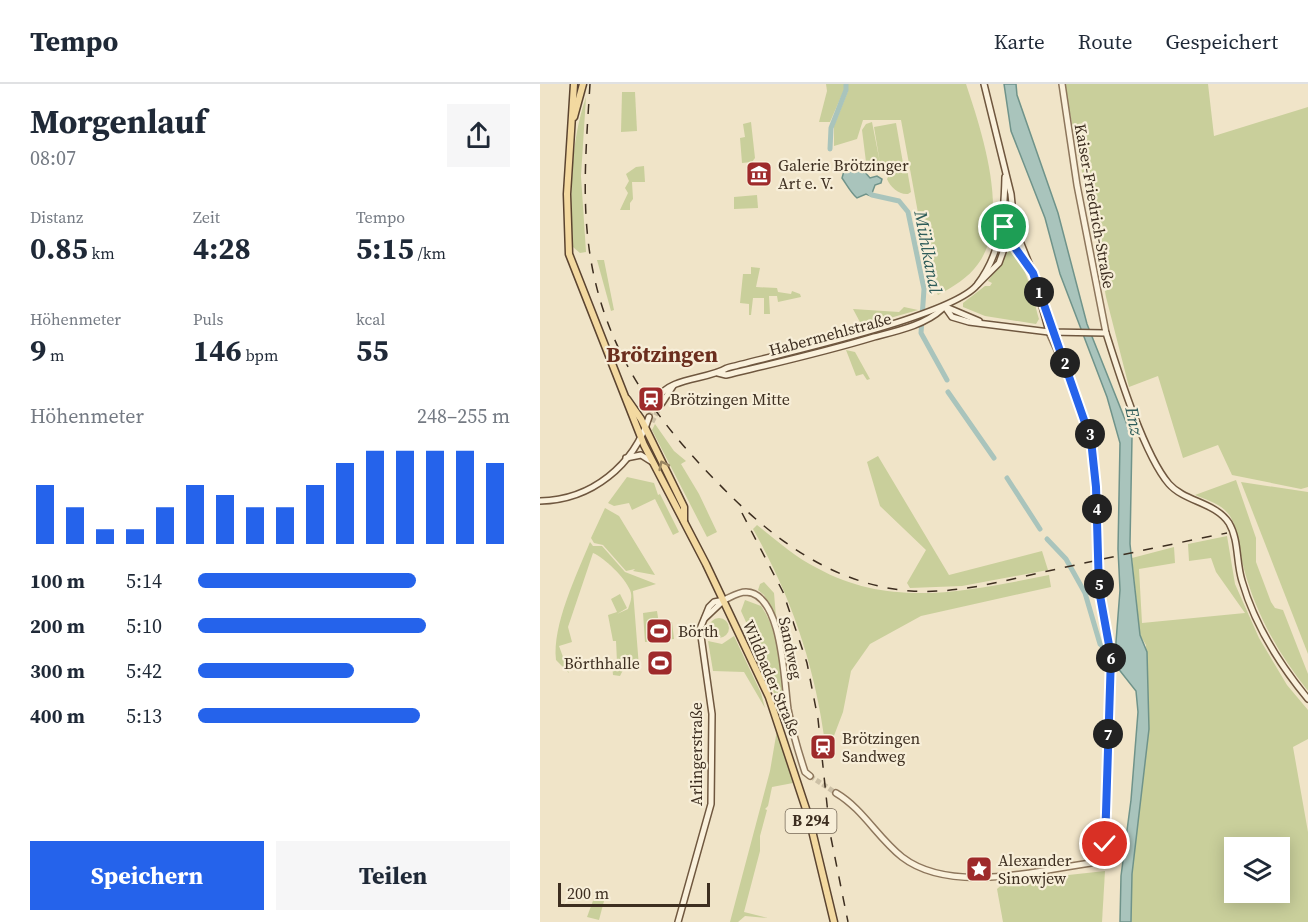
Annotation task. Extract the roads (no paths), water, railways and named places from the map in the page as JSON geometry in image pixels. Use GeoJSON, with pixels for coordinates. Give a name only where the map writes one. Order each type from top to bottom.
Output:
{"type":"FeatureCollection","features":[{"type":"Feature","properties":{"kind":"main road","name":"B 294"},"geometry":{"type":"LineString","coordinates":[[574,84],[566,213],[569,254],[641,438]]}},
{"type":"Feature","properties":{"kind":"main road","name":"B 294"},"geometry":{"type":"LineString","coordinates":[[572,123],[583,84]]}},
{"type":"Feature","properties":{"kind":"main road","name":"Habermehlstraße"},"geometry":{"type":"LineString","coordinates":[[718,373],[728,374],[845,346],[915,324],[945,307],[993,271],[1008,238],[1012,222],[1011,194],[984,84]]}},
{"type":"Feature","properties":{"kind":"main road","name":"Kaiser-Friedrich-Straße"},"geometry":{"type":"LineString","coordinates":[[1062,84],[1075,174],[1106,333],[1129,399],[1160,472],[1179,493],[1215,511],[1227,521],[1235,540],[1240,576],[1252,608],[1276,654],[1308,699]]}},
{"type":"Feature","properties":{"kind":"main road","name":"Habermehlstraße"},"geometry":{"type":"LineString","coordinates":[[1005,177],[1004,220],[1008,238]]}},
{"type":"Feature","properties":{"kind":"main road","name":"Habermehlstraße"},"geometry":{"type":"LineString","coordinates":[[977,284],[994,256],[1004,220]]}},
{"type":"Feature","properties":{"kind":"main road"},"geometry":{"type":"LineString","coordinates":[[839,794],[858,808],[903,858],[926,871],[950,877],[985,877],[1091,863],[1104,852],[1111,656],[1099,590],[1096,487],[1091,440],[1012,222]]}},
{"type":"Feature","properties":{"kind":"main road"},"geometry":{"type":"LineString","coordinates":[[1008,238],[1030,267]]}},
{"type":"Feature","properties":{"kind":"main road"},"geometry":{"type":"LineString","coordinates":[[945,307],[955,318],[1052,332],[1106,333]]}},
{"type":"Feature","properties":{"kind":"main road","name":"Habermehlstraße"},"geometry":{"type":"LineString","coordinates":[[660,401],[664,390],[727,368],[912,317],[932,314]]}},
{"type":"Feature","properties":{"kind":"main road","name":"B 294"},"geometry":{"type":"LineString","coordinates":[[627,398],[645,429]]}},
{"type":"Feature","properties":{"kind":"main road"},"geometry":{"type":"LineString","coordinates":[[540,501],[557,500],[586,491],[609,477],[641,438],[650,419]]}},
{"type":"Feature","properties":{"kind":"main road","name":"Wildbader Straße"},"geometry":{"type":"LineString","coordinates":[[645,429],[684,507],[684,521]]}},
{"type":"Feature","properties":{"kind":"main road","name":"Wildbader Straße"},"geometry":{"type":"LineString","coordinates":[[641,438],[758,670],[782,733],[818,846],[834,922]]}},
{"type":"Feature","properties":{"kind":"main road"},"geometry":{"type":"LineString","coordinates":[[626,458],[642,456],[652,462]]}},
{"type":"Feature","properties":{"kind":"main road","name":"Sandweg"},"geometry":{"type":"LineString","coordinates":[[724,600],[739,594],[752,594],[761,600],[771,615],[782,658],[792,729],[805,772],[810,776]]}},
{"type":"Feature","properties":{"kind":"main road","name":"Arlingerstraße"},"geometry":{"type":"LineString","coordinates":[[678,922],[711,804],[712,714],[699,640],[704,618],[724,600]]}},
{"type":"Feature","properties":{"kind":"water"},"geometry":{"type":"Polygon","coordinates":[[[1004,84],[1016,84],[1017,95],[1058,213],[1087,324],[1132,437],[1130,544],[1140,635],[1147,652],[1149,729],[1132,874],[1131,922],[1120,922],[1121,876],[1131,800],[1138,712],[1136,691],[1117,667],[1116,642],[1120,590],[1118,549],[1120,443],[1107,397],[1060,274],[1045,218],[1011,131],[1004,84]]]}},
{"type":"Feature","properties":{"kind":"water"},"geometry":{"type":"Polygon","coordinates":[[[856,166],[870,178],[877,176],[882,179],[881,183],[875,185],[871,196],[866,194],[857,198],[842,178],[844,171],[856,166]]]}},
{"type":"Feature","properties":{"kind":"waterway","name":"Mühlkanal"},"geometry":{"type":"LineString","coordinates":[[830,149],[831,128],[846,90],[846,84]]}},
{"type":"Feature","properties":{"kind":"waterway","name":"Mühlkanal"},"geometry":{"type":"LineString","coordinates":[[839,161],[850,174]]}},
{"type":"Feature","properties":{"kind":"waterway","name":"Mühlkanal"},"geometry":{"type":"LineString","coordinates":[[868,191],[872,195],[899,201],[908,212],[924,289],[921,333],[947,380]]}},
{"type":"Feature","properties":{"kind":"waterway","name":"Mühlkanal"},"geometry":{"type":"LineString","coordinates":[[948,392],[994,458]]}},
{"type":"Feature","properties":{"kind":"waterway","name":"Mühlkanal"},"geometry":{"type":"LineString","coordinates":[[1007,478],[1040,529]]}},
{"type":"Feature","properties":{"kind":"waterway","name":"Mühlkanal"},"geometry":{"type":"LineString","coordinates":[[1047,539],[1066,559],[1085,593],[1100,644],[1106,649]]}},
{"type":"Feature","properties":{"kind":"tunnel"},"geometry":{"type":"LineString","coordinates":[[649,417],[658,398]]}},
{"type":"Feature","properties":{"kind":"tunnel"},"geometry":{"type":"LineString","coordinates":[[652,422],[662,403]]}},
{"type":"Feature","properties":{"kind":"tunnel"},"geometry":{"type":"LineString","coordinates":[[810,776],[836,793]]}},
{"type":"Feature","properties":{"kind":"railway"},"geometry":{"type":"LineString","coordinates":[[590,84],[585,181],[587,229],[594,276],[613,335],[640,388],[676,437],[737,502],[781,539],[804,555],[855,579],[882,587],[911,591],[945,591],[980,586],[1227,533]]}},
{"type":"Feature","properties":{"kind":"railway"},"geometry":{"type":"LineString","coordinates":[[742,513],[783,592],[807,663],[818,719],[830,833],[848,922]]}},
{"type":"Feature","properties":{"kind":"place","name":"Galerie Brötzinger Art e. V."},"geometry":{"type":"Point","coordinates":[759,174]}},
{"type":"Feature","properties":{"kind":"place","name":"Brötzingen Mitte"},"geometry":{"type":"Point","coordinates":[651,399]}},
{"type":"Feature","properties":{"kind":"place","name":"Börth"},"geometry":{"type":"Point","coordinates":[659,631]}},
{"type":"Feature","properties":{"kind":"place","name":"Börthhalle"},"geometry":{"type":"Point","coordinates":[660,663]}},
{"type":"Feature","properties":{"kind":"place","name":"Brötzingen Sandweg"},"geometry":{"type":"Point","coordinates":[823,747]}},
{"type":"Feature","properties":{"kind":"place","name":"Alexander Sinowjew"},"geometry":{"type":"Point","coordinates":[979,869]}},
{"type":"Feature","properties":{"kind":"district","name":"Brötzingen"},"geometry":{"type":"Point","coordinates":[662,354]}},
{"type":"Feature","properties":{"kind":"water label","name":"Enz"},"geometry":{"type":"Point","coordinates":[1134,421]}}]}
